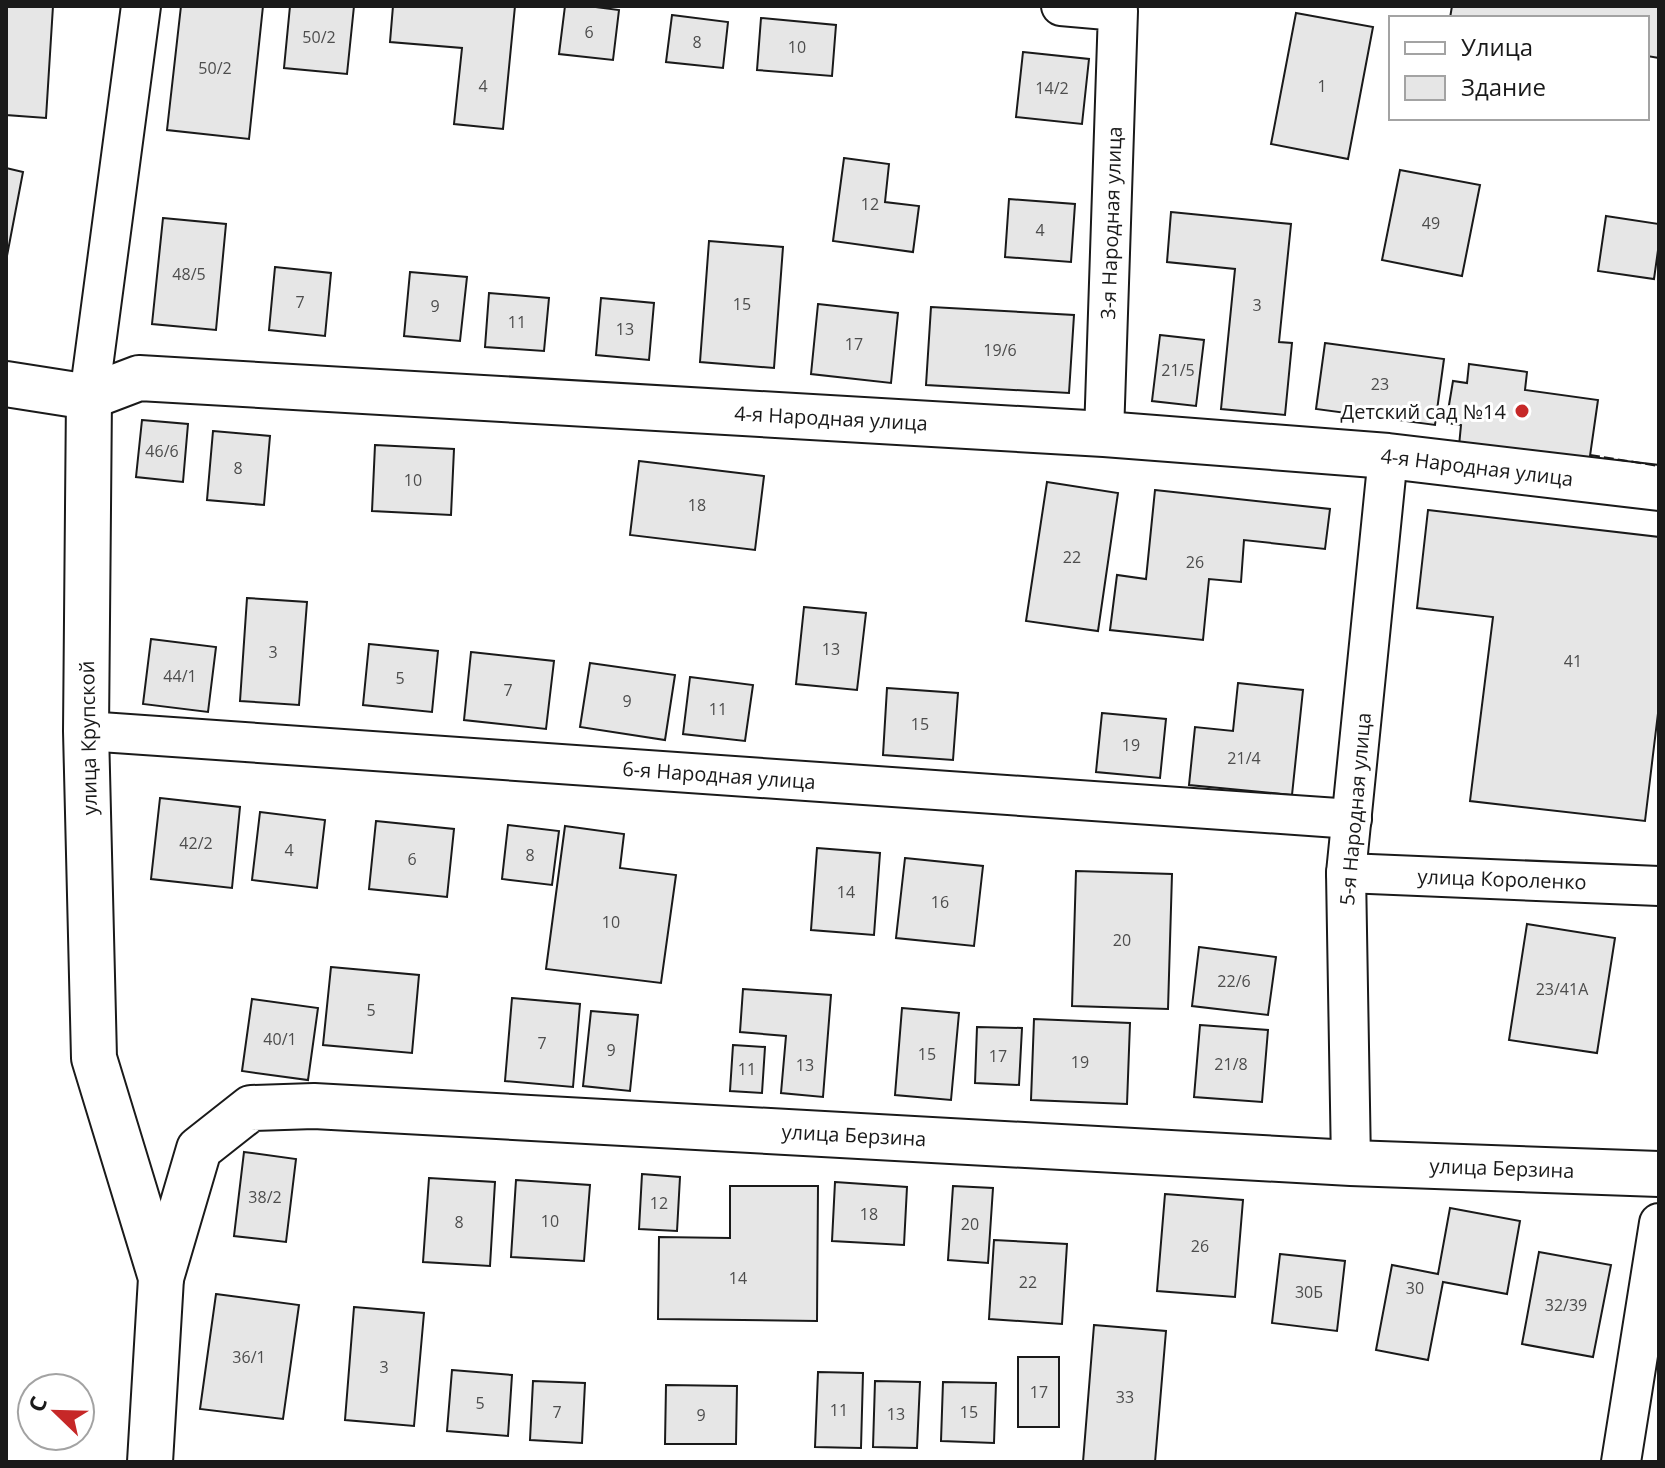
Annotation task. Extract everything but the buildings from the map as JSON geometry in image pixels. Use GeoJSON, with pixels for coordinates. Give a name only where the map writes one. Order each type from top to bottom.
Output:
{"type":"FeatureCollection","features":[{"type":"Feature","properties":{"kind":"street","name":"улица Крупской"},"geometry":{"type":"LineString","coordinates":[[141,6],[89,397],[86,731],[94,1058],[161,1278],[150,1462]]}},
{"type":"Feature","properties":{"kind":"street","name":"3-я Народная улица"},"geometry":{"type":"LineString","coordinates":[[1061,6],[1118,11],[1104,434]]}},
{"type":"Feature","properties":{"kind":"street","name":"4-я Народная улица"},"geometry":{"type":"LineString","coordinates":[[6,384],[89,397],[139,378],[1104,434],[1388,456],[1659,488]]}},
{"type":"Feature","properties":{"kind":"street","name":"5-я Народная улица"},"geometry":{"type":"LineString","coordinates":[[1351,1163],[1346,873],[1388,456]]}},
{"type":"Feature","properties":{"kind":"street","name":"6-я Народная улица"},"geometry":{"type":"LineString","coordinates":[[86,731],[1352,819]]}},
{"type":"Feature","properties":{"kind":"street","name":"улица Короленко"},"geometry":{"type":"LineString","coordinates":[[1346,873],[1659,886]]}},
{"type":"Feature","properties":{"kind":"street","name":"улица Берзина"},"geometry":{"type":"LineString","coordinates":[[161,1278],[199,1149],[251,1108],[314,1106],[1351,1163],[1659,1174]]}},
{"type":"Feature","properties":{"kind":"street"},"geometry":{"type":"LineString","coordinates":[[1621,1462],[1659,1223]]}},
{"type":"Feature","properties":{"kind":"fence"},"geometry":{"type":"LineString","coordinates":[[1590,455],[1659,466]]}},
{"type":"Feature","properties":{"kind":"place","name":"Детский сад №14"},"geometry":{"type":"Point","coordinates":[1522,411]}}]}
